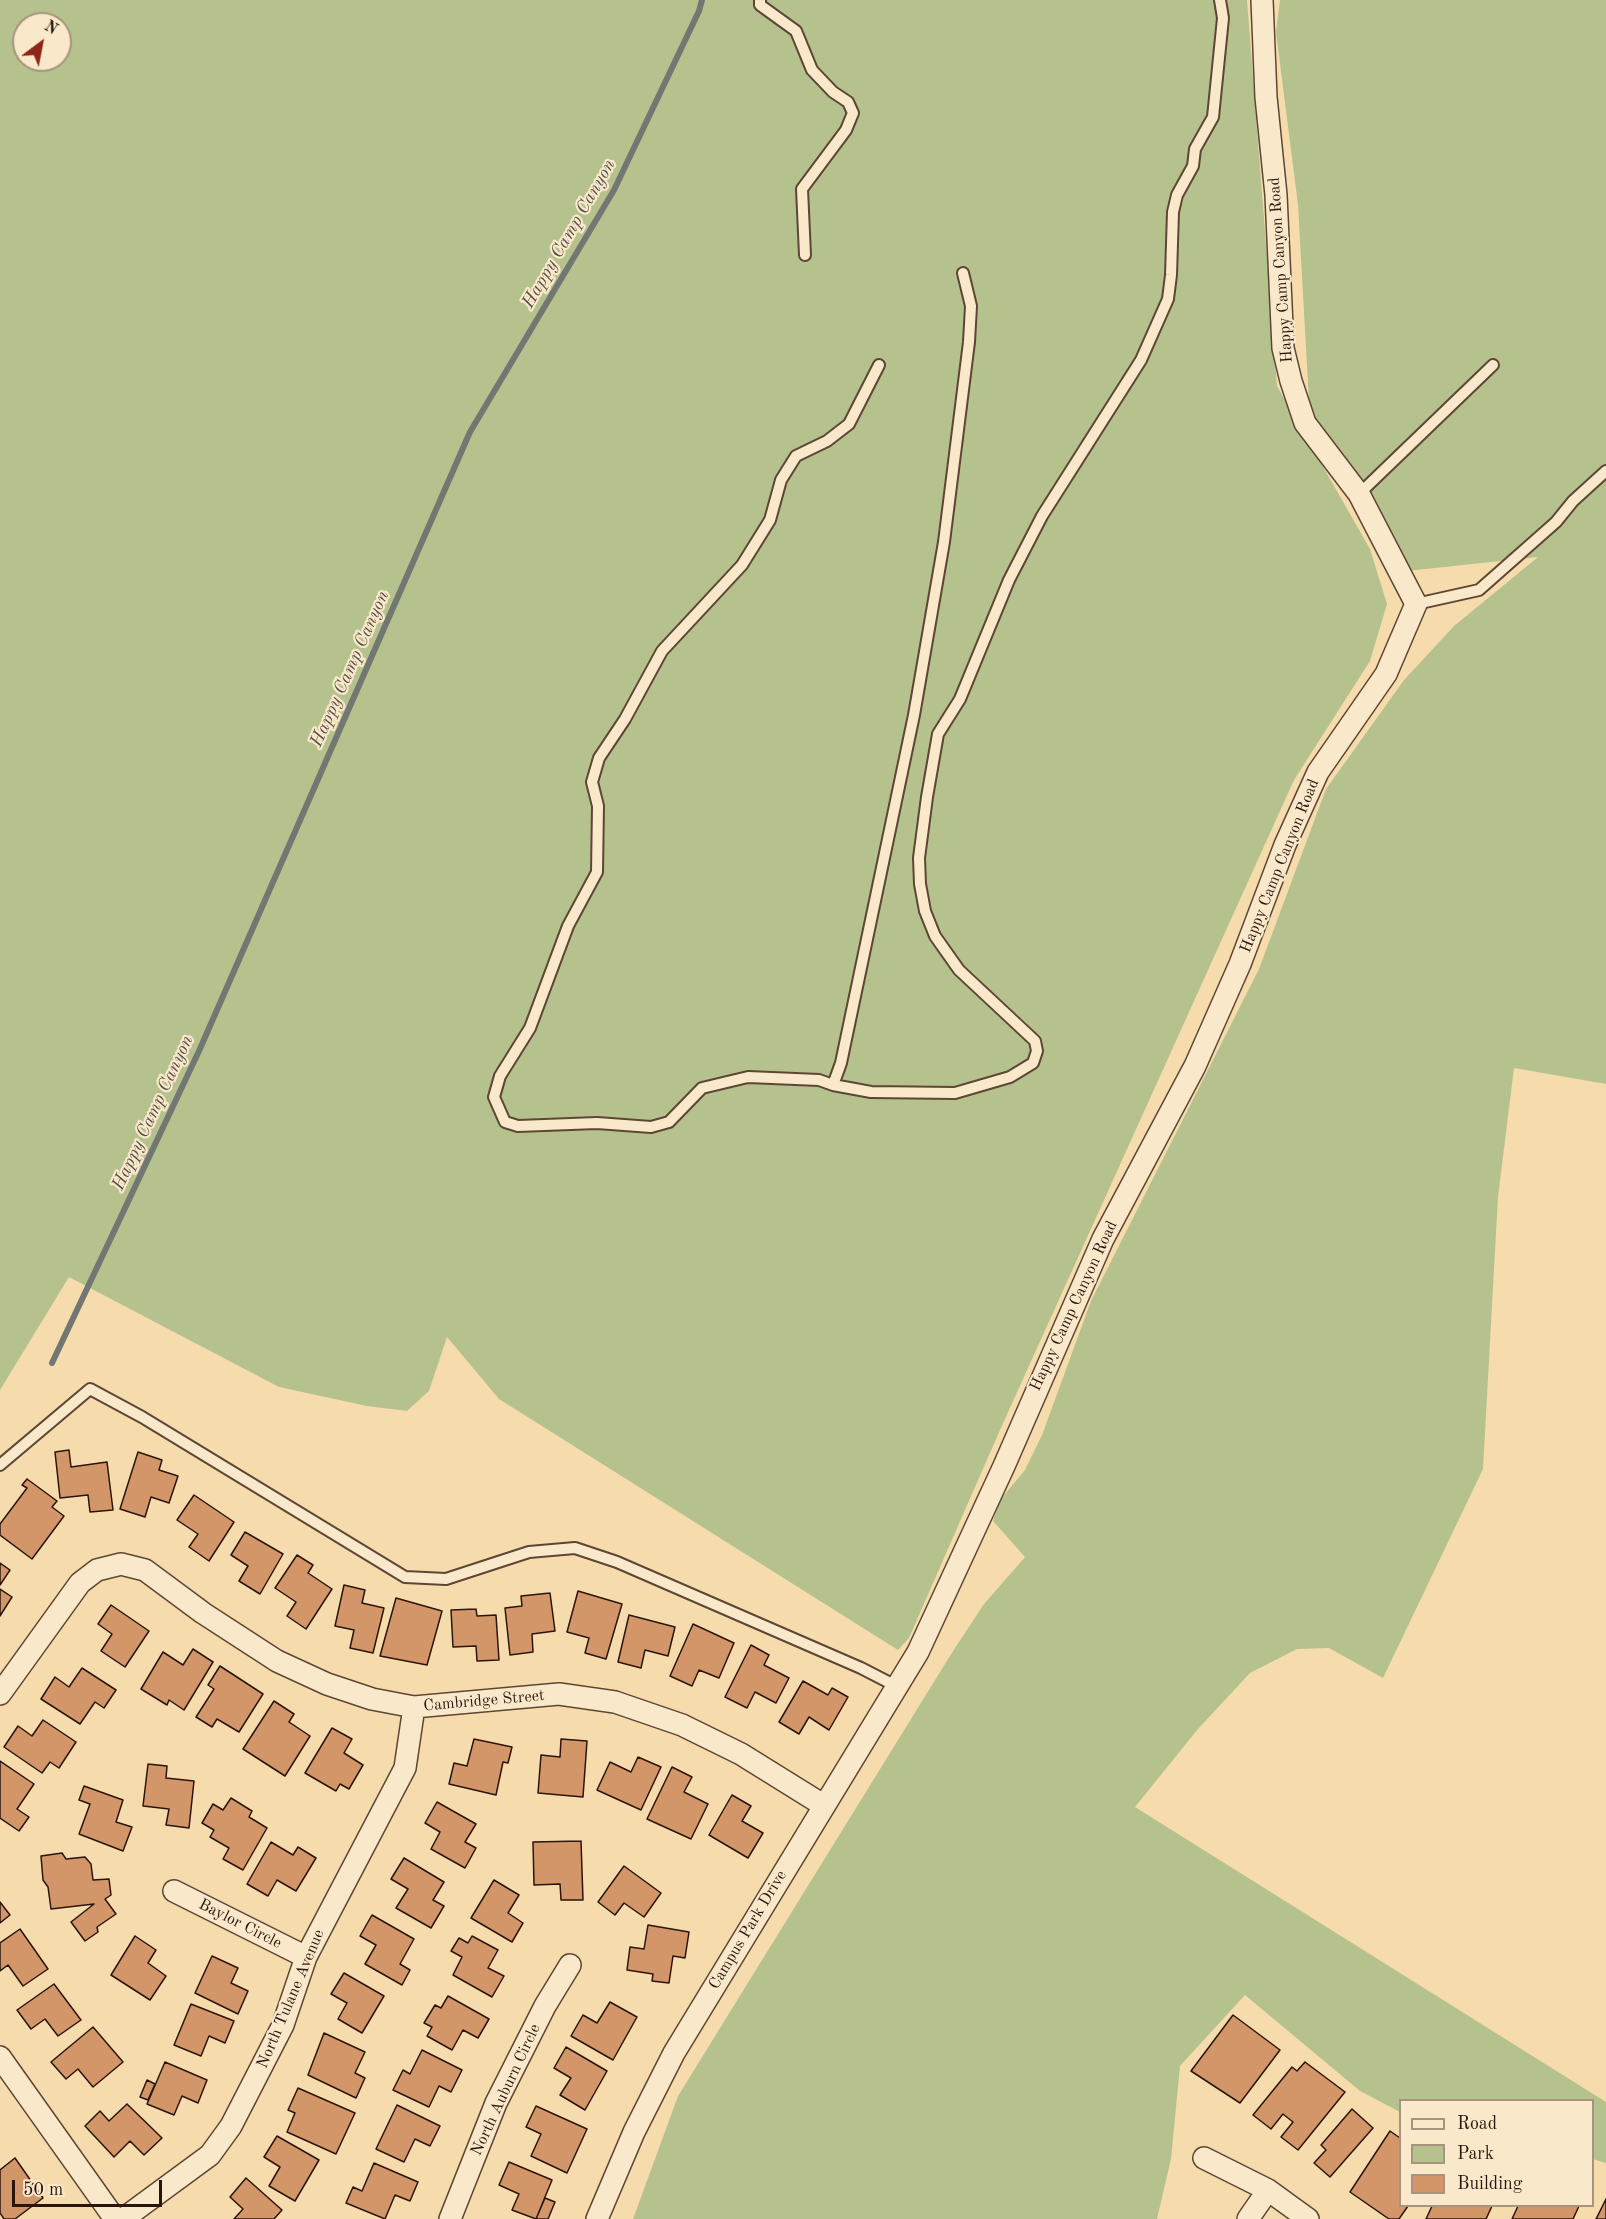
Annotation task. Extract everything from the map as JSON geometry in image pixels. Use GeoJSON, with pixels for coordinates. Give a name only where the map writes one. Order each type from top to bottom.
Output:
{"type":"FeatureCollection","features":[{"type":"Feature","properties":{"kind":"street","name":"Happy Camp Canyon Road"},"geometry":{"type":"LineString","coordinates":[[918,1652],[1004,1466],[1103,1239],[1195,1066],[1240,964],[1285,845],[1318,772],[1386,675],[1416,604],[1359,494],[1305,423],[1283,348],[1276,195],[1266,97],[1262,0]]}},
{"type":"Feature","properties":{"kind":"street","name":"Cambridge Street"},"geometry":{"type":"LineString","coordinates":[[0,1694],[80,1583],[97,1570],[121,1564],[145,1570],[203,1613],[277,1661],[327,1684],[361,1696],[414,1707],[560,1694],[615,1702],[682,1725],[741,1754],[823,1805]]}},
{"type":"Feature","properties":{"kind":"street","name":"Campus Park Drive"},"geometry":{"type":"LineString","coordinates":[[597,2219],[634,2132],[674,2053],[918,1652]]}},
{"type":"Feature","properties":{"kind":"street","name":"North Tulane Avenue"},"geometry":{"type":"LineString","coordinates":[[123,2219],[210,2155],[231,2126],[283,2025],[306,1957],[405,1768],[414,1707]]}},
{"type":"Feature","properties":{"kind":"street","name":"Baylor Circle"},"geometry":{"type":"LineString","coordinates":[[174,1891],[306,1957]]}},
{"type":"Feature","properties":{"kind":"street","name":"North Auburn Circle"},"geometry":{"type":"LineString","coordinates":[[450,2219],[496,2103],[545,2006],[570,1965]]}},
{"type":"Feature","properties":{"kind":"street"},"geometry":{"type":"LineString","coordinates":[[0,2057],[115,2219]]}},
{"type":"Feature","properties":{"kind":"street"},"geometry":{"type":"LineString","coordinates":[[1204,2158],[1268,2190],[1308,2219]]}},
{"type":"Feature","properties":{"kind":"street"},"geometry":{"type":"LineString","coordinates":[[1248,2219],[1268,2190]]}},
{"type":"Feature","properties":{"kind":"lane"},"geometry":{"type":"LineString","coordinates":[[760,0],[760,5],[796,31],[812,70],[833,92],[848,102],[853,113],[846,130],[802,189],[805,255]]}},
{"type":"Feature","properties":{"kind":"lane"},"geometry":{"type":"LineString","coordinates":[[879,365],[849,424],[827,441],[796,456],[781,480],[770,520],[742,565],[662,651],[599,758],[592,782],[598,806],[597,872],[568,926],[530,1029],[500,1076],[494,1097],[505,1122],[518,1126],[597,1123],[651,1127],[669,1122],[702,1088],[748,1077],[819,1080],[871,1092],[955,1093],[991,1084],[1025,1070],[1033,1063],[1037,1051],[1035,1041],[1022,1026],[1003,1014],[959,970],[935,936],[926,911],[920,884],[919,858],[938,734],[960,699],[1009,580],[1042,516],[1141,360],[1164,307],[1171,275],[1171,234],[1175,203],[1189,175],[1195,149],[1213,117],[1223,18],[1220,0]]}},
{"type":"Feature","properties":{"kind":"lane"},"geometry":{"type":"LineString","coordinates":[[833,1085],[842,1063],[911,726],[944,542],[969,342],[971,306],[963,273]]}},
{"type":"Feature","properties":{"kind":"lane"},"geometry":{"type":"LineString","coordinates":[[1359,494],[1494,365]]}},
{"type":"Feature","properties":{"kind":"lane"},"geometry":{"type":"LineString","coordinates":[[1416,604],[1479,590],[1556,522],[1573,501],[1606,471]]}},
{"type":"Feature","properties":{"kind":"lane"},"geometry":{"type":"LineString","coordinates":[[0,1464],[90,1389],[405,1577],[446,1579],[529,1552],[575,1548],[617,1562],[861,1668],[896,1686]]}},
{"type":"Feature","properties":{"kind":"green space"},"geometry":{"type":"Polygon","coordinates":[[[0,0],[1247,0],[1277,386],[1370,549],[1387,604],[1370,661],[1294,780],[1000,1430],[909,1638],[898,1650],[499,1399],[447,1337],[429,1391],[407,1411],[367,1406],[279,1387],[69,1277],[0,1390],[0,0]]]}},
{"type":"Feature","properties":{"kind":"green space"},"geometry":{"type":"Polygon","coordinates":[[[1280,0],[1606,0],[1606,1084],[1514,1068],[1498,1197],[1483,1469],[1383,1678],[1329,1648],[1297,1649],[1250,1673],[1198,1729],[1135,1807],[1606,2102],[1606,2163],[1594,2159],[1594,2099],[1399,2099],[1399,2111],[1360,2091],[1245,1995],[1180,2066],[1171,2159],[1157,2219],[633,2219],[678,2096],[953,1651],[984,1604],[1025,1557],[993,1521],[1000,1500],[1025,1470],[1042,1435],[1091,1301],[1259,969],[1326,789],[1404,680],[1454,626],[1538,557],[1407,571],[1310,419],[1298,205],[1276,32],[1280,0]]]}},
{"type":"Feature","properties":{"kind":"building"},"geometry":{"type":"Polygon","coordinates":[[[69,1450],[71,1467],[107,1462],[113,1510],[90,1512],[88,1495],[60,1498],[55,1452],[69,1450]]]}},
{"type":"Feature","properties":{"kind":"building"},"geometry":{"type":"Polygon","coordinates":[[[138,1452],[162,1460],[159,1470],[178,1476],[169,1503],[151,1497],[145,1517],[120,1509],[138,1452]]]}},
{"type":"Feature","properties":{"kind":"building"},"geometry":{"type":"Polygon","coordinates":[[[27,1479],[57,1501],[52,1507],[64,1516],[32,1559],[0,1535],[0,1524],[27,1488],[22,1485],[27,1479]]]}},
{"type":"Feature","properties":{"kind":"building"},"geometry":{"type":"Polygon","coordinates":[[[194,1495],[234,1522],[209,1561],[189,1547],[198,1534],[177,1520],[194,1495]]]}},
{"type":"Feature","properties":{"kind":"building"},"geometry":{"type":"Polygon","coordinates":[[[245,1532],[283,1554],[260,1594],[239,1581],[248,1566],[231,1555],[245,1532]]]}},
{"type":"Feature","properties":{"kind":"building"},"geometry":{"type":"Polygon","coordinates":[[[297,1555],[313,1565],[308,1573],[332,1589],[306,1629],[287,1616],[296,1602],[275,1588],[297,1555]]]}},
{"type":"Feature","properties":{"kind":"building"},"geometry":{"type":"Polygon","coordinates":[[[0,1563],[10,1570],[0,1585],[0,1563]]]}},
{"type":"Feature","properties":{"kind":"building"},"geometry":{"type":"Polygon","coordinates":[[[344,1585],[365,1590],[362,1603],[384,1608],[373,1653],[350,1648],[354,1630],[335,1626],[344,1585]]]}},
{"type":"Feature","properties":{"kind":"building"},"geometry":{"type":"Polygon","coordinates":[[[0,1589],[12,1597],[0,1616],[0,1589]]]}},
{"type":"Feature","properties":{"kind":"building"},"geometry":{"type":"Polygon","coordinates":[[[578,1591],[622,1604],[606,1659],[585,1653],[589,1638],[567,1632],[578,1591]]]}},
{"type":"Feature","properties":{"kind":"building"},"geometry":{"type":"Polygon","coordinates":[[[550,1593],[555,1631],[532,1634],[533,1652],[510,1655],[505,1608],[522,1606],[521,1596],[550,1593]]]}},
{"type":"Feature","properties":{"kind":"building"},"geometry":{"type":"Polygon","coordinates":[[[396,1598],[442,1611],[427,1665],[380,1656],[396,1598]]]}},
{"type":"Feature","properties":{"kind":"building"},"geometry":{"type":"Polygon","coordinates":[[[111,1605],[149,1631],[125,1667],[101,1651],[112,1634],[98,1624],[111,1605]]]}},
{"type":"Feature","properties":{"kind":"building"},"geometry":{"type":"Polygon","coordinates":[[[476,1609],[477,1616],[496,1615],[499,1660],[477,1661],[476,1646],[453,1647],[451,1610],[476,1609]]]}},
{"type":"Feature","properties":{"kind":"building"},"geometry":{"type":"Polygon","coordinates":[[[629,1615],[675,1627],[668,1656],[645,1650],[641,1668],[618,1662],[629,1615]]]}},
{"type":"Feature","properties":{"kind":"building"},"geometry":{"type":"Polygon","coordinates":[[[693,1624],[734,1643],[719,1678],[699,1670],[692,1686],[670,1676],[693,1624]]]}},
{"type":"Feature","properties":{"kind":"building"},"geometry":{"type":"Polygon","coordinates":[[[751,1645],[769,1655],[764,1665],[789,1678],[776,1703],[755,1692],[747,1708],[725,1697],[751,1645]]]}},
{"type":"Feature","properties":{"kind":"building"},"geometry":{"type":"Polygon","coordinates":[[[193,1649],[213,1662],[184,1710],[169,1700],[167,1705],[141,1689],[163,1652],[183,1665],[193,1649]]]}},
{"type":"Feature","properties":{"kind":"building"},"geometry":{"type":"Polygon","coordinates":[[[220,1666],[263,1694],[239,1732],[217,1719],[212,1727],[196,1717],[214,1689],[208,1685],[220,1666]]]}},
{"type":"Feature","properties":{"kind":"building"},"geometry":{"type":"Polygon","coordinates":[[[82,1668],[116,1690],[104,1708],[95,1702],[80,1724],[41,1699],[55,1677],[69,1687],[82,1668]]]}},
{"type":"Feature","properties":{"kind":"building"},"geometry":{"type":"Polygon","coordinates":[[[803,1681],[828,1695],[832,1688],[848,1697],[829,1730],[809,1717],[799,1734],[779,1722],[803,1681]]]}},
{"type":"Feature","properties":{"kind":"building"},"geometry":{"type":"Polygon","coordinates":[[[274,1701],[294,1714],[289,1722],[310,1736],[285,1776],[243,1749],[274,1701]]]}},
{"type":"Feature","properties":{"kind":"building"},"geometry":{"type":"Polygon","coordinates":[[[43,1720],[76,1742],[59,1768],[50,1762],[42,1773],[4,1747],[18,1726],[32,1736],[43,1720]]]}},
{"type":"Feature","properties":{"kind":"building"},"geometry":{"type":"Polygon","coordinates":[[[332,1728],[352,1739],[344,1753],[363,1765],[349,1789],[340,1784],[336,1791],[305,1773],[332,1728]]]}},
{"type":"Feature","properties":{"kind":"building"},"geometry":{"type":"Polygon","coordinates":[[[474,1739],[512,1747],[508,1763],[503,1762],[496,1795],[449,1784],[454,1763],[467,1766],[474,1739]]]}},
{"type":"Feature","properties":{"kind":"building"},"geometry":{"type":"Polygon","coordinates":[[[561,1739],[587,1741],[583,1797],[538,1793],[541,1755],[560,1757],[561,1739]]]}},
{"type":"Feature","properties":{"kind":"building"},"geometry":{"type":"Polygon","coordinates":[[[638,1757],[661,1767],[641,1810],[597,1790],[610,1762],[631,1772],[638,1757]]]}},
{"type":"Feature","properties":{"kind":"building"},"geometry":{"type":"Polygon","coordinates":[[[0,1761],[34,1784],[17,1809],[29,1817],[19,1831],[0,1818],[0,1761]]]}},
{"type":"Feature","properties":{"kind":"building"},"geometry":{"type":"Polygon","coordinates":[[[148,1764],[167,1766],[166,1778],[194,1781],[189,1828],[166,1825],[169,1809],[143,1806],[148,1764]]]}},
{"type":"Feature","properties":{"kind":"building"},"geometry":{"type":"Polygon","coordinates":[[[672,1767],[692,1777],[684,1792],[708,1804],[691,1839],[647,1819],[672,1767]]]}},
{"type":"Feature","properties":{"kind":"building"},"geometry":{"type":"Polygon","coordinates":[[[84,1786],[123,1800],[116,1822],[132,1827],[123,1851],[79,1834],[90,1804],[79,1800],[84,1786]]]}},
{"type":"Feature","properties":{"kind":"building"},"geometry":{"type":"Polygon","coordinates":[[[732,1795],[751,1806],[742,1821],[763,1833],[748,1858],[709,1835],[732,1795]]]}},
{"type":"Feature","properties":{"kind":"building"},"geometry":{"type":"Polygon","coordinates":[[[231,1798],[252,1811],[249,1817],[267,1828],[243,1870],[223,1859],[229,1848],[210,1837],[214,1830],[202,1823],[213,1804],[223,1810],[231,1798]]]}},
{"type":"Feature","properties":{"kind":"building"},"geometry":{"type":"Polygon","coordinates":[[[437,1802],[476,1824],[465,1842],[476,1848],[465,1868],[431,1849],[440,1832],[425,1823],[437,1802]]]}},
{"type":"Feature","properties":{"kind":"building"},"geometry":{"type":"Polygon","coordinates":[[[581,1841],[583,1900],[561,1900],[560,1884],[534,1885],[533,1842],[581,1841]]]}},
{"type":"Feature","properties":{"kind":"building"},"geometry":{"type":"Polygon","coordinates":[[[271,1842],[293,1855],[298,1847],[316,1858],[296,1891],[277,1880],[268,1896],[247,1884],[271,1842]]]}},
{"type":"Feature","properties":{"kind":"building"},"geometry":{"type":"Polygon","coordinates":[[[62,1853],[66,1859],[85,1857],[91,1864],[93,1880],[109,1879],[111,1895],[105,1899],[116,1914],[97,1927],[98,1932],[85,1941],[71,1922],[94,1904],[51,1909],[48,1887],[43,1880],[41,1856],[62,1853]]]}},
{"type":"Feature","properties":{"kind":"building"},"geometry":{"type":"Polygon","coordinates":[[[404,1858],[444,1882],[433,1900],[444,1906],[431,1928],[396,1908],[408,1889],[391,1879],[404,1858]]]}},
{"type":"Feature","properties":{"kind":"building"},"geometry":{"type":"Polygon","coordinates":[[[624,1866],[661,1893],[644,1917],[624,1903],[615,1915],[598,1902],[624,1866]]]}},
{"type":"Feature","properties":{"kind":"building"},"geometry":{"type":"Polygon","coordinates":[[[494,1880],[519,1895],[508,1913],[523,1923],[512,1942],[471,1918],[494,1880]]]}},
{"type":"Feature","properties":{"kind":"building"},"geometry":{"type":"Polygon","coordinates":[[[0,1902],[10,1915],[0,1923],[0,1902]]]}},
{"type":"Feature","properties":{"kind":"building"},"geometry":{"type":"Polygon","coordinates":[[[372,1915],[414,1939],[400,1964],[410,1970],[402,1985],[365,1964],[376,1945],[360,1936],[372,1915]]]}},
{"type":"Feature","properties":{"kind":"building"},"geometry":{"type":"Polygon","coordinates":[[[648,1925],[689,1932],[685,1958],[673,1956],[669,1983],[652,1981],[653,1974],[627,1970],[630,1947],[644,1949],[648,1925]]]}},
{"type":"Feature","properties":{"kind":"building"},"geometry":{"type":"Polygon","coordinates":[[[20,1929],[48,1969],[23,1986],[8,1965],[0,1971],[0,1943],[20,1929]]]}},
{"type":"Feature","properties":{"kind":"building"},"geometry":{"type":"Polygon","coordinates":[[[135,1936],[156,1950],[148,1963],[166,1976],[150,2000],[111,1975],[135,1936]]]}},
{"type":"Feature","properties":{"kind":"building"},"geometry":{"type":"Polygon","coordinates":[[[472,1936],[498,1950],[488,1968],[504,1976],[492,1997],[453,1975],[462,1957],[451,1951],[459,1938],[468,1943],[472,1936]]]}},
{"type":"Feature","properties":{"kind":"building"},"geometry":{"type":"Polygon","coordinates":[[[212,1956],[238,1968],[231,1983],[248,1991],[238,2014],[195,1993],[212,1956]]]}},
{"type":"Feature","properties":{"kind":"building"},"geometry":{"type":"Polygon","coordinates":[[[344,1973],[384,1996],[362,2033],[338,2019],[347,2003],[331,1994],[344,1973]]]}},
{"type":"Feature","properties":{"kind":"building"},"geometry":{"type":"Polygon","coordinates":[[[54,1984],[81,2020],[58,2036],[45,2019],[31,2029],[17,2010],[54,1984]]]}},
{"type":"Feature","properties":{"kind":"building"},"geometry":{"type":"Polygon","coordinates":[[[448,1996],[489,2019],[478,2038],[463,2030],[452,2050],[427,2036],[432,2027],[424,2023],[435,2005],[441,2008],[448,1996]]]}},
{"type":"Feature","properties":{"kind":"building"},"geometry":{"type":"Polygon","coordinates":[[[610,2002],[637,2017],[613,2060],[571,2036],[583,2015],[597,2023],[610,2002]]]}},
{"type":"Feature","properties":{"kind":"building"},"geometry":{"type":"Polygon","coordinates":[[[191,2004],[234,2021],[225,2043],[209,2036],[201,2056],[174,2045],[191,2004]]]}},
{"type":"Feature","properties":{"kind":"building"},"geometry":{"type":"Polygon","coordinates":[[[1233,2015],[1280,2050],[1240,2103],[1191,2071],[1233,2015]]]}},
{"type":"Feature","properties":{"kind":"building"},"geometry":{"type":"Polygon","coordinates":[[[93,2027],[123,2062],[93,2087],[78,2069],[66,2079],[51,2062],[93,2027]]]}},
{"type":"Feature","properties":{"kind":"building"},"geometry":{"type":"Polygon","coordinates":[[[324,2033],[365,2052],[355,2073],[365,2078],[356,2098],[308,2075],[324,2033]]]}},
{"type":"Feature","properties":{"kind":"building"},"geometry":{"type":"Polygon","coordinates":[[[566,2047],[607,2071],[585,2110],[560,2095],[571,2078],[554,2068],[566,2047]]]}},
{"type":"Feature","properties":{"kind":"building"},"geometry":{"type":"Polygon","coordinates":[[[422,2050],[462,2070],[451,2092],[439,2086],[429,2107],[393,2090],[403,2070],[410,2074],[422,2050]]]}},
{"type":"Feature","properties":{"kind":"building"},"geometry":{"type":"Polygon","coordinates":[[[165,2062],[207,2080],[198,2103],[182,2096],[174,2115],[147,2104],[165,2062]]]}},
{"type":"Feature","properties":{"kind":"building"},"geometry":{"type":"Polygon","coordinates":[[[1305,2062],[1345,2092],[1298,2150],[1281,2137],[1293,2122],[1283,2114],[1271,2129],[1253,2115],[1292,2067],[1297,2071],[1305,2062]]]}},
{"type":"Feature","properties":{"kind":"building"},"geometry":{"type":"Polygon","coordinates":[[[147,2080],[155,2084],[148,2100],[140,2097],[147,2080]]]}},
{"type":"Feature","properties":{"kind":"building"},"geometry":{"type":"Polygon","coordinates":[[[298,2088],[355,2113],[336,2154],[287,2132],[295,2113],[288,2110],[298,2088]]]}},
{"type":"Feature","properties":{"kind":"building"},"geometry":{"type":"Polygon","coordinates":[[[127,2104],[162,2138],[144,2155],[130,2141],[114,2157],[85,2126],[100,2111],[109,2121],[127,2104]]]}},
{"type":"Feature","properties":{"kind":"building"},"geometry":{"type":"Polygon","coordinates":[[[397,2105],[440,2126],[430,2146],[415,2139],[404,2162],[376,2149],[397,2105]]]}},
{"type":"Feature","properties":{"kind":"building"},"geometry":{"type":"Polygon","coordinates":[[[536,2106],[587,2129],[567,2173],[531,2156],[541,2134],[526,2127],[536,2106]]]}},
{"type":"Feature","properties":{"kind":"building"},"geometry":{"type":"Polygon","coordinates":[[[1352,2109],[1373,2128],[1330,2177],[1314,2163],[1326,2150],[1321,2145],[1352,2109]]]}},
{"type":"Feature","properties":{"kind":"building"},"geometry":{"type":"Polygon","coordinates":[[[1390,2131],[1399,2137],[1399,2207],[1407,2207],[1399,2219],[1389,2219],[1350,2192],[1390,2131]]]}},
{"type":"Feature","properties":{"kind":"building"},"geometry":{"type":"Polygon","coordinates":[[[277,2136],[319,2160],[295,2201],[269,2186],[280,2167],[264,2157],[277,2136]]]}},
{"type":"Feature","properties":{"kind":"building"},"geometry":{"type":"Polygon","coordinates":[[[15,2158],[43,2198],[15,2219],[4,2219],[0,2213],[0,2170],[15,2158]]]}},
{"type":"Feature","properties":{"kind":"building"},"geometry":{"type":"Polygon","coordinates":[[[509,2162],[552,2180],[536,2219],[512,2210],[519,2194],[499,2185],[509,2162]]]}},
{"type":"Feature","properties":{"kind":"building"},"geometry":{"type":"Polygon","coordinates":[[[374,2163],[418,2182],[410,2201],[395,2195],[385,2219],[346,2203],[353,2187],[362,2191],[374,2163]]]}},
{"type":"Feature","properties":{"kind":"building"},"geometry":{"type":"Polygon","coordinates":[[[246,2178],[282,2210],[274,2219],[234,2219],[243,2209],[230,2197],[246,2178]]]}},
{"type":"Feature","properties":{"kind":"building"},"geometry":{"type":"Polygon","coordinates":[[[545,2198],[555,2202],[548,2219],[536,2219],[545,2198]]]}},
{"type":"Feature","properties":{"kind":"building"},"geometry":{"type":"Polygon","coordinates":[[[1606,2199],[1606,2219],[1596,2219],[1606,2199]]]}},
{"type":"Feature","properties":{"kind":"building"},"geometry":{"type":"Polygon","coordinates":[[[1432,2207],[1492,2207],[1486,2219],[1426,2219],[1432,2207]]]}},
{"type":"Feature","properties":{"kind":"building"},"geometry":{"type":"Polygon","coordinates":[[[1518,2207],[1579,2207],[1573,2219],[1512,2219],[1518,2207]]]}},
{"type":"Feature","properties":{"kind":"waterway","name":"Happy Camp Canyon"},"geometry":{"type":"LineString","coordinates":[[52,1363],[199,1051],[470,432],[614,190],[699,11],[702,0]]}}]}
